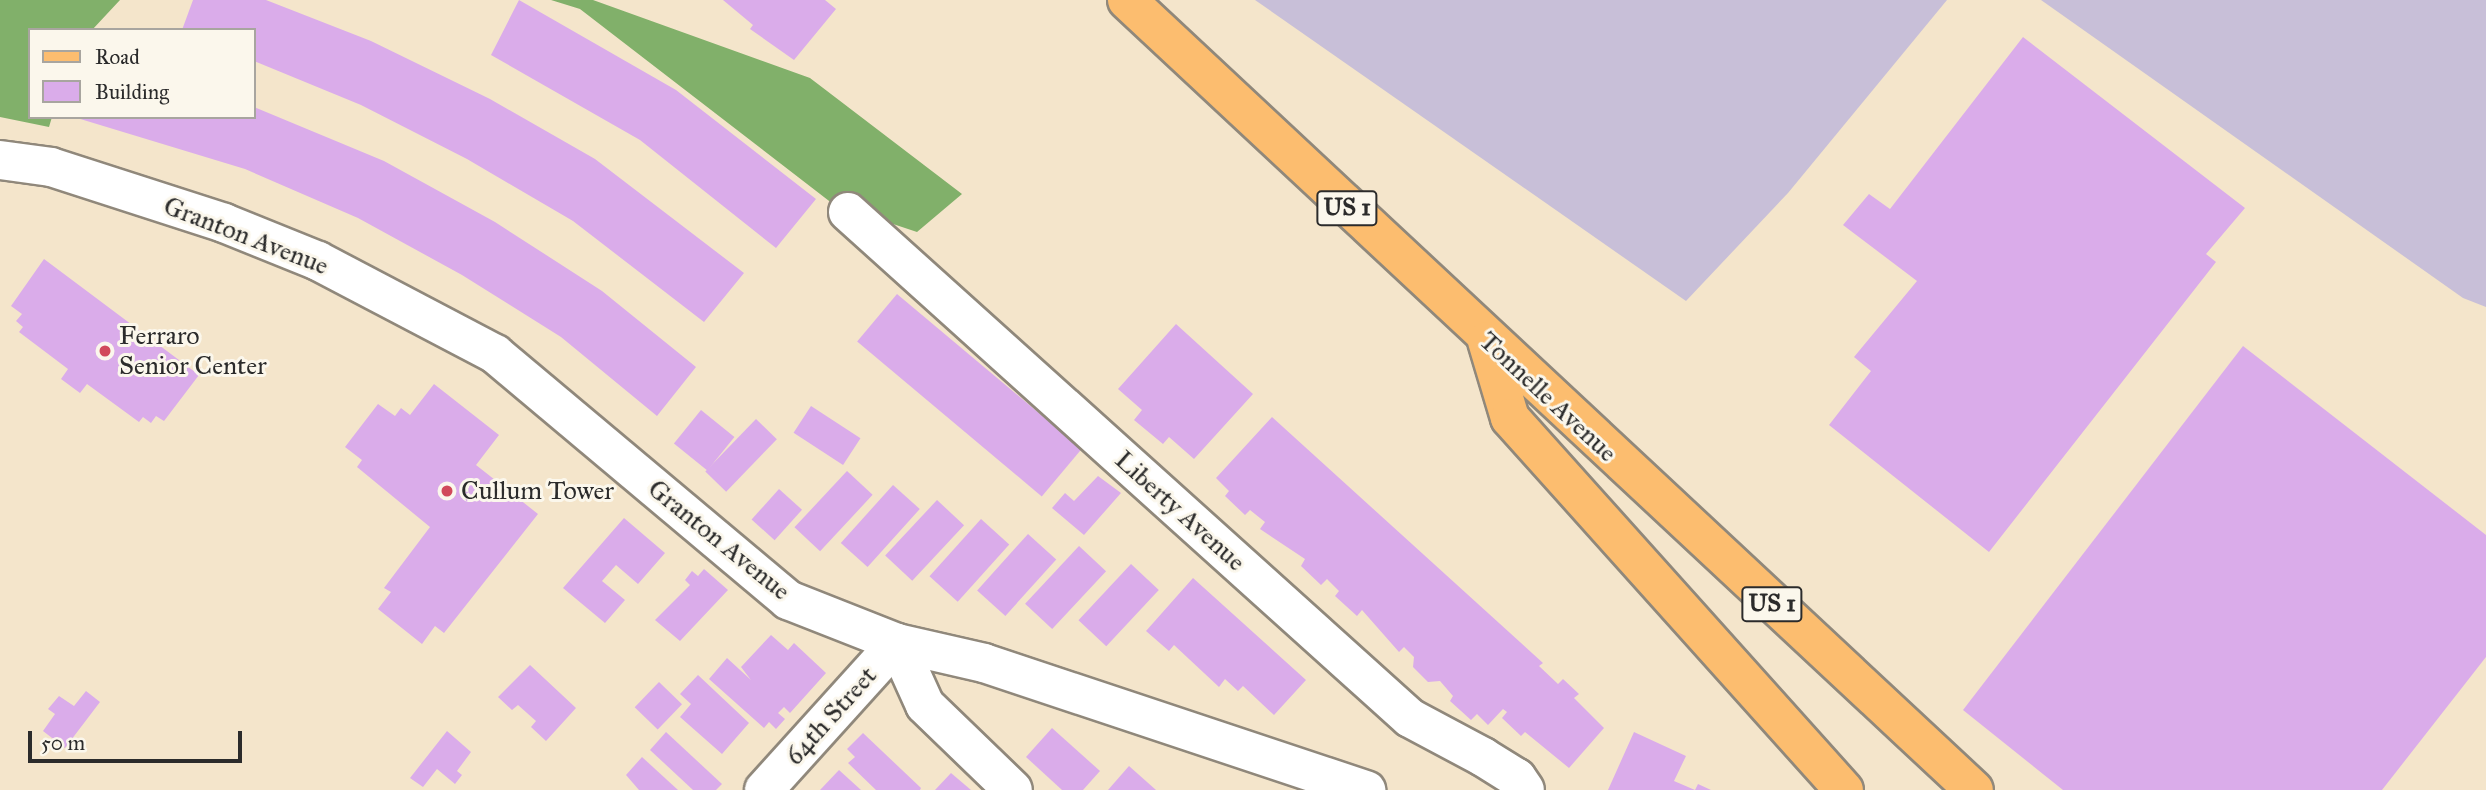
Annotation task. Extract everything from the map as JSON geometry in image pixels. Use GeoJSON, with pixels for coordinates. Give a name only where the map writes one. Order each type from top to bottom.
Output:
{"type":"FeatureCollection","features":[{"type":"Feature","properties":{"kind":"main road","name":"Tonnelle Avenue"},"geometry":{"type":"LineString","coordinates":[[1127,0],[1487,339],[1974,790]]}},
{"type":"Feature","properties":{"kind":"main road"},"geometry":{"type":"LineString","coordinates":[[1487,339],[1510,418],[1844,790]]}},
{"type":"Feature","properties":{"kind":"street","name":"Granton Avenue"},"geometry":{"type":"LineString","coordinates":[[0,160],[51,167],[224,223],[318,261],[495,354],[788,600],[897,643],[984,663],[1366,790]]}},
{"type":"Feature","properties":{"kind":"street","name":"Liberty Avenue"},"geometry":{"type":"LineString","coordinates":[[848,212],[1410,718],[1517,778],[1525,790]]}},
{"type":"Feature","properties":{"kind":"street","name":"64th Street"},"geometry":{"type":"LineString","coordinates":[[764,790],[897,643]]}},
{"type":"Feature","properties":{"kind":"street"},"geometry":{"type":"LineString","coordinates":[[897,643],[925,705],[1013,790]]}},
{"type":"Feature","properties":{"kind":"shaded area"},"geometry":{"type":"Polygon","coordinates":[[[1255,0],[1947,0],[1788,193],[1686,301],[1255,0]]]}},
{"type":"Feature","properties":{"kind":"shaded area"},"geometry":{"type":"Polygon","coordinates":[[[2041,0],[2486,0],[2486,307],[2463,298],[2041,0]]]}},
{"type":"Feature","properties":{"kind":"green space"},"geometry":{"type":"Polygon","coordinates":[[[0,0],[120,0],[94,28],[28,28],[28,119],[51,119],[49,127],[0,117],[0,0]]]}},
{"type":"Feature","properties":{"kind":"green space"},"geometry":{"type":"Polygon","coordinates":[[[551,0],[593,0],[810,78],[962,194],[917,232],[833,204],[580,9],[551,0]]]}},
{"type":"Feature","properties":{"kind":"building"},"geometry":{"type":"Polygon","coordinates":[[[193,0],[266,0],[371,41],[490,99],[595,159],[744,273],[704,322],[573,221],[467,159],[361,105],[256,62],[256,28],[183,28],[193,0]]]}},
{"type":"Feature","properties":{"kind":"building"},"geometry":{"type":"Polygon","coordinates":[[[519,0],[676,90],[816,199],[776,248],[640,140],[491,55],[519,0]]]}},
{"type":"Feature","properties":{"kind":"building"},"geometry":{"type":"Polygon","coordinates":[[[723,0],[825,0],[836,9],[794,60],[750,29],[753,25],[723,0]]]}},
{"type":"Feature","properties":{"kind":"building"},"geometry":{"type":"Polygon","coordinates":[[[2023,37],[2245,208],[2206,254],[2216,262],[1989,552],[1829,425],[1871,371],[1854,357],[1917,281],[1843,225],[1869,194],[1890,209],[2023,37]]]}},
{"type":"Feature","properties":{"kind":"building"},"geometry":{"type":"Polygon","coordinates":[[[256,108],[384,161],[495,222],[602,291],[696,367],[657,416],[561,337],[462,275],[358,218],[245,169],[80,119],[256,119],[256,108]]]}},
{"type":"Feature","properties":{"kind":"building","name":"Ferraro Senior Center"},"geometry":{"type":"Polygon","coordinates":[[[44,259],[199,375],[164,421],[156,416],[151,423],[143,417],[139,422],[87,384],[80,393],[61,379],[68,369],[19,332],[23,327],[16,321],[22,314],[11,306],[44,259]]]}},
{"type":"Feature","properties":{"kind":"building"},"geometry":{"type":"Polygon","coordinates":[[[897,294],[1082,449],[1042,496],[857,341],[897,294]]]}},
{"type":"Feature","properties":{"kind":"building"},"geometry":{"type":"Polygon","coordinates":[[[1176,324],[1253,394],[1194,459],[1169,437],[1163,444],[1134,420],[1142,410],[1118,389],[1176,324]]]}},
{"type":"Feature","properties":{"kind":"building"},"geometry":{"type":"Polygon","coordinates":[[[2243,346],[2486,535],[2486,657],[2382,790],[2063,790],[1963,710],[2243,346]]]}},
{"type":"Feature","properties":{"kind":"building","name":"Cullum Tower"},"geometry":{"type":"Polygon","coordinates":[[[434,384],[499,435],[476,465],[538,514],[444,633],[435,626],[422,644],[378,609],[391,592],[384,588],[430,527],[357,467],[362,460],[345,447],[378,404],[395,416],[401,408],[410,415],[434,384]]]}},
{"type":"Feature","properties":{"kind":"building"},"geometry":{"type":"Polygon","coordinates":[[[811,406],[860,438],[843,465],[794,433],[811,406]]]}},
{"type":"Feature","properties":{"kind":"building"},"geometry":{"type":"Polygon","coordinates":[[[701,410],[734,437],[707,470],[674,443],[701,410]]]}},
{"type":"Feature","properties":{"kind":"building"},"geometry":{"type":"Polygon","coordinates":[[[1272,417],[1543,663],[1539,666],[1558,684],[1563,679],[1579,694],[1574,698],[1604,728],[1569,768],[1525,732],[1521,736],[1502,718],[1507,712],[1503,709],[1488,725],[1477,714],[1471,720],[1450,701],[1453,696],[1440,681],[1428,682],[1413,667],[1414,657],[1404,647],[1399,652],[1362,610],[1357,616],[1335,596],[1339,591],[1327,579],[1321,585],[1301,566],[1305,559],[1260,529],[1265,522],[1250,510],[1245,515],[1225,496],[1229,491],[1216,478],[1272,417]]]}},
{"type":"Feature","properties":{"kind":"building"},"geometry":{"type":"Polygon","coordinates":[[[756,419],[777,439],[726,492],[705,472],[756,419]]]}},
{"type":"Feature","properties":{"kind":"building"},"geometry":{"type":"Polygon","coordinates":[[[847,471],[873,495],[820,551],[794,527],[847,471]]]}},
{"type":"Feature","properties":{"kind":"building"},"geometry":{"type":"Polygon","coordinates":[[[1098,476],[1121,493],[1084,535],[1052,508],[1065,493],[1074,501],[1098,476]]]}},
{"type":"Feature","properties":{"kind":"building"},"geometry":{"type":"Polygon","coordinates":[[[893,485],[920,509],[868,567],[841,543],[893,485]]]}},
{"type":"Feature","properties":{"kind":"building"},"geometry":{"type":"Polygon","coordinates":[[[779,489],[802,510],[775,540],[752,519],[779,489]]]}},
{"type":"Feature","properties":{"kind":"building"},"geometry":{"type":"Polygon","coordinates":[[[937,500],[964,525],[912,581],[885,556],[937,500]]]}},
{"type":"Feature","properties":{"kind":"building"},"geometry":{"type":"Polygon","coordinates":[[[624,518],[665,553],[638,584],[616,565],[602,581],[625,600],[605,623],[563,588],[624,518]]]}},
{"type":"Feature","properties":{"kind":"building"},"geometry":{"type":"Polygon","coordinates":[[[981,519],[1009,544],[958,602],[929,576],[981,519]]]}},
{"type":"Feature","properties":{"kind":"building"},"geometry":{"type":"Polygon","coordinates":[[[1028,534],[1056,559],[1005,616],[977,590],[1028,534]]]}},
{"type":"Feature","properties":{"kind":"building"},"geometry":{"type":"Polygon","coordinates":[[[1079,546],[1106,571],[1052,629],[1025,604],[1079,546]]]}},
{"type":"Feature","properties":{"kind":"building"},"geometry":{"type":"Polygon","coordinates":[[[1131,564],[1159,590],[1106,646],[1078,620],[1131,564]]]}},
{"type":"Feature","properties":{"kind":"building"},"geometry":{"type":"Polygon","coordinates":[[[704,569],[728,590],[680,641],[655,620],[690,585],[685,580],[692,571],[698,576],[704,569]]]}},
{"type":"Feature","properties":{"kind":"building"},"geometry":{"type":"Polygon","coordinates":[[[1193,578],[1306,680],[1274,715],[1243,686],[1238,691],[1225,679],[1219,687],[1174,645],[1169,651],[1146,631],[1193,578]]]}},
{"type":"Feature","properties":{"kind":"building"},"geometry":{"type":"Polygon","coordinates":[[[771,635],[788,650],[794,643],[826,673],[790,713],[784,707],[778,713],[785,719],[776,729],[769,722],[764,728],[709,679],[727,658],[751,680],[741,667],[771,635]]]}},
{"type":"Feature","properties":{"kind":"building"},"geometry":{"type":"Polygon","coordinates":[[[530,665],[576,708],[546,741],[531,727],[536,721],[518,705],[512,710],[498,697],[530,665]]]}},
{"type":"Feature","properties":{"kind":"building"},"geometry":{"type":"Polygon","coordinates":[[[698,675],[749,723],[722,754],[680,717],[691,704],[680,694],[698,675]]]}},
{"type":"Feature","properties":{"kind":"building"},"geometry":{"type":"Polygon","coordinates":[[[659,682],[682,704],[658,729],[635,707],[659,682]]]}},
{"type":"Feature","properties":{"kind":"building"},"geometry":{"type":"Polygon","coordinates":[[[86,691],[100,702],[65,748],[43,731],[55,714],[48,709],[59,696],[74,706],[86,691]]]}},
{"type":"Feature","properties":{"kind":"building"},"geometry":{"type":"Polygon","coordinates":[[[1052,728],[1100,771],[1083,790],[1062,790],[1026,757],[1052,728]]]}},
{"type":"Feature","properties":{"kind":"building"},"geometry":{"type":"Polygon","coordinates":[[[447,731],[471,752],[457,771],[462,775],[455,784],[437,769],[423,787],[410,778],[447,731]]]}},
{"type":"Feature","properties":{"kind":"building"},"geometry":{"type":"Polygon","coordinates":[[[666,732],[722,784],[716,790],[693,790],[650,750],[666,732]]]}},
{"type":"Feature","properties":{"kind":"building"},"geometry":{"type":"Polygon","coordinates":[[[1634,732],[1686,756],[1674,781],[1695,790],[1608,790],[1634,732]]]}},
{"type":"Feature","properties":{"kind":"building"},"geometry":{"type":"Polygon","coordinates":[[[863,733],[921,788],[920,790],[876,790],[848,763],[855,757],[847,749],[863,733]]]}},
{"type":"Feature","properties":{"kind":"building"},"geometry":{"type":"Polygon","coordinates":[[[642,757],[678,790],[639,790],[626,775],[642,757]]]}},
{"type":"Feature","properties":{"kind":"building"},"geometry":{"type":"Polygon","coordinates":[[[1129,766],[1156,790],[1108,790],[1129,766]]]}},
{"type":"Feature","properties":{"kind":"building"},"geometry":{"type":"Polygon","coordinates":[[[839,770],[861,790],[820,790],[839,770]]]}},
{"type":"Feature","properties":{"kind":"building"},"geometry":{"type":"Polygon","coordinates":[[[951,773],[971,790],[935,790],[951,773]]]}},
{"type":"Feature","properties":{"kind":"building"},"geometry":{"type":"Polygon","coordinates":[[[1698,784],[1711,790],[1695,790],[1698,784]]]}},
{"type":"Feature","properties":{"kind":"place","name":"Ferraro Senior Center"},"geometry":{"type":"Point","coordinates":[105,351]}},
{"type":"Feature","properties":{"kind":"place","name":"Cullum Tower"},"geometry":{"type":"Point","coordinates":[447,491]}}]}
